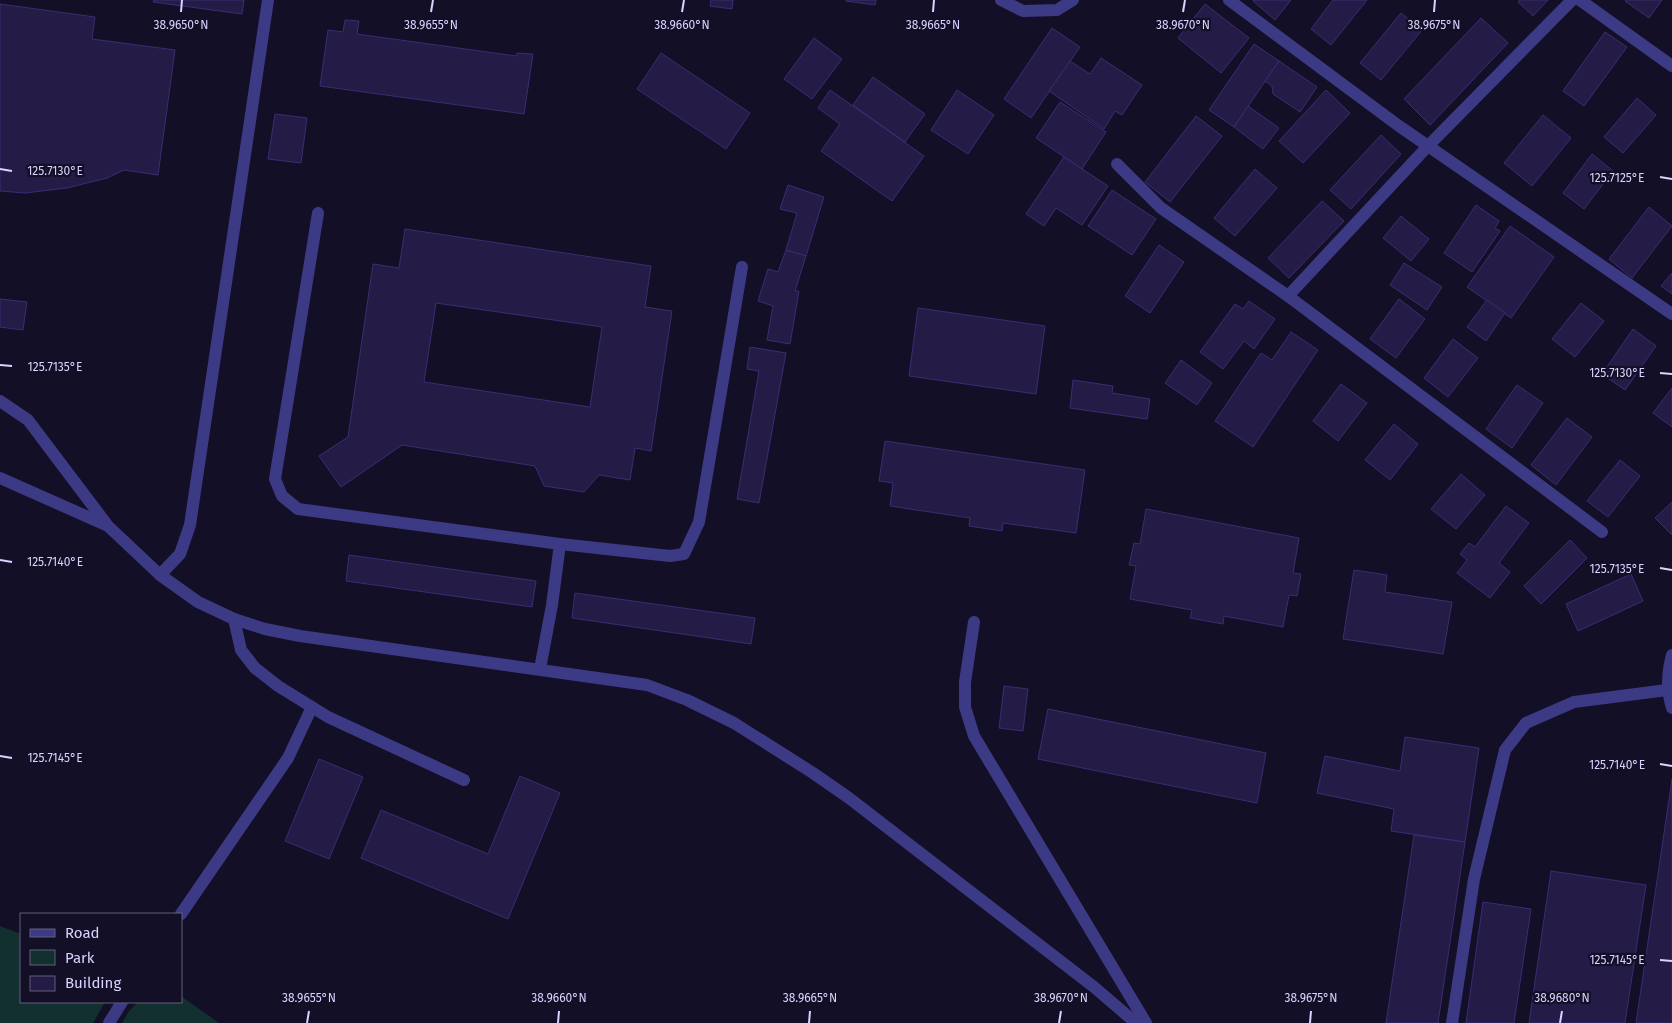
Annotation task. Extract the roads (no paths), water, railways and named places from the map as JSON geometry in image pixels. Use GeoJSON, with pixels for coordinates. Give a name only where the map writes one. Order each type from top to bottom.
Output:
{"type":"FeatureCollection","features":[{"type":"Feature","properties":{"kind":"street"},"geometry":{"type":"LineString","coordinates":[[160,575],[180,554],[190,524],[268,0]]}},
{"type":"Feature","properties":{"kind":"street"},"geometry":{"type":"LineString","coordinates":[[1001,0],[1023,10],[1057,10],[1073,0]]}},
{"type":"Feature","properties":{"kind":"street"},"geometry":{"type":"LineString","coordinates":[[1229,0],[1399,126],[1672,314]]}},
{"type":"Feature","properties":{"kind":"street"},"geometry":{"type":"LineString","coordinates":[[1288,296],[1428,146],[1572,0]]}},
{"type":"Feature","properties":{"kind":"street"},"geometry":{"type":"LineString","coordinates":[[1580,0],[1672,66]]}},
{"type":"Feature","properties":{"kind":"street"},"geometry":{"type":"LineString","coordinates":[[1117,164],[1161,208],[1288,296],[1602,532]]}},
{"type":"Feature","properties":{"kind":"street"},"geometry":{"type":"LineString","coordinates":[[318,213],[275,479],[282,496],[298,509],[560,544],[670,556],[684,554],[699,522],[742,267]]}},
{"type":"Feature","properties":{"kind":"street"},"geometry":{"type":"LineString","coordinates":[[0,401],[28,420],[108,526],[160,575],[198,602],[234,619],[265,629],[300,636],[647,685],[687,700],[734,723],[849,798],[1094,987],[1136,1023]]}},
{"type":"Feature","properties":{"kind":"street"},"geometry":{"type":"LineString","coordinates":[[0,478],[108,526]]}},
{"type":"Feature","properties":{"kind":"street"},"geometry":{"type":"LineString","coordinates":[[540,669],[552,606],[560,544]]}},
{"type":"Feature","properties":{"kind":"street"},"geometry":{"type":"LineString","coordinates":[[234,619],[241,650],[255,668],[278,686],[328,717],[464,780]]}},
{"type":"Feature","properties":{"kind":"street"},"geometry":{"type":"LineString","coordinates":[[974,622],[965,682],[965,707],[974,736],[1146,1023]]}},
{"type":"Feature","properties":{"kind":"street"},"geometry":{"type":"LineString","coordinates":[[1672,655],[1668,672],[1667,690],[1672,708]]}},
{"type":"Feature","properties":{"kind":"street"},"geometry":{"type":"LineString","coordinates":[[1452,1023],[1474,879],[1505,750],[1526,723],[1574,702],[1667,690]]}},
{"type":"Feature","properties":{"kind":"street"},"geometry":{"type":"LineString","coordinates":[[182,913],[288,758],[312,707]]}},
{"type":"Feature","properties":{"kind":"street"},"geometry":{"type":"LineString","coordinates":[[109,1023],[121,1003]]}}]}
